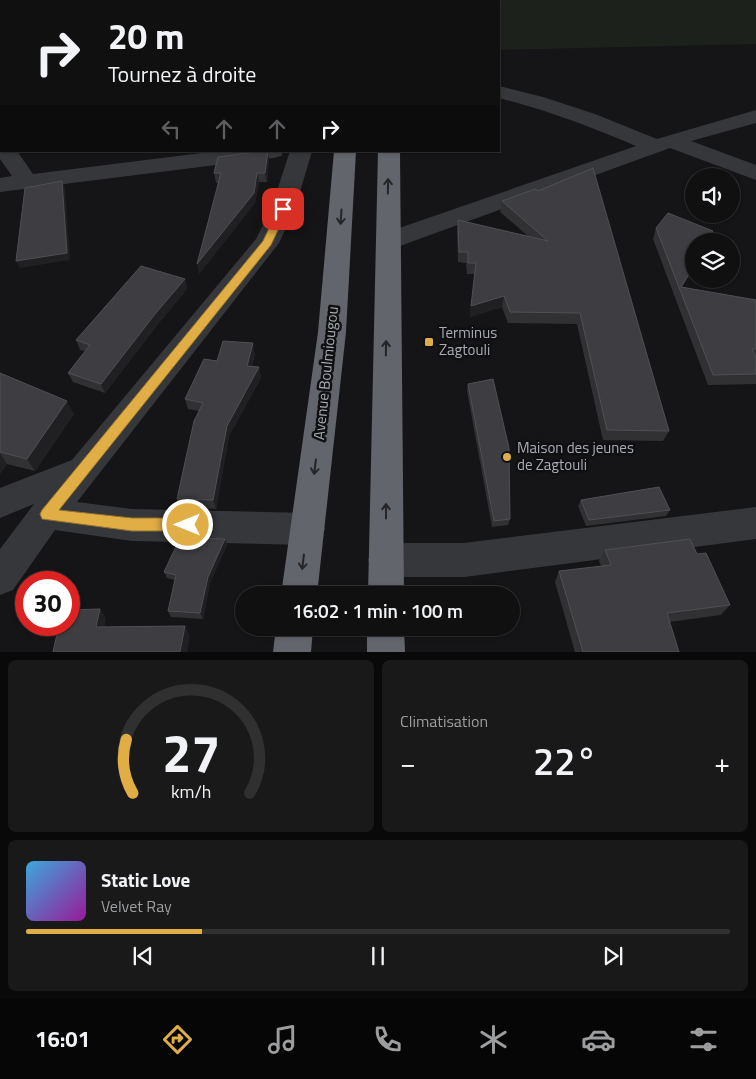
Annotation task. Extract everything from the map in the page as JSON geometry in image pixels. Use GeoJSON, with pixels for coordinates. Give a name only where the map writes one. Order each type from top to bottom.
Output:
{"type":"FeatureCollection","features":[{"type":"Feature","properties":{"kind":"highway","name":"Avenue Boulmiougou"},"geometry":{"type":"LineString","coordinates":[[300,586],[332,332],[345,152]]}},
{"type":"Feature","properties":{"kind":"highway"},"geometry":{"type":"LineString","coordinates":[[386,586],[389,152]]}},
{"type":"Feature","properties":{"kind":"highway"},"geometry":{"type":"LineString","coordinates":[[292,652],[294,636]]}},
{"type":"Feature","properties":{"kind":"highway"},"geometry":{"type":"LineString","coordinates":[[386,636],[386,652]]}},
{"type":"Feature","properties":{"kind":"street"},"geometry":{"type":"LineString","coordinates":[[500,92],[536,101],[756,173]]}},
{"type":"Feature","properties":{"kind":"street"},"geometry":{"type":"LineString","coordinates":[[388,241],[593,167],[756,116]]}},
{"type":"Feature","properties":{"kind":"street"},"geometry":{"type":"LineString","coordinates":[[7,152],[26,181]]}},
{"type":"Feature","properties":{"kind":"street"},"geometry":{"type":"LineString","coordinates":[[0,185],[265,152]]}},
{"type":"Feature","properties":{"kind":"street"},"geometry":{"type":"LineString","coordinates":[[0,578],[47,514],[267,243],[283,209],[301,152]]}},
{"type":"Feature","properties":{"kind":"street"},"geometry":{"type":"LineString","coordinates":[[0,503],[84,470]]}},
{"type":"Feature","properties":{"kind":"street"},"geometry":{"type":"LineString","coordinates":[[47,514],[132,524],[308,529]]}},
{"type":"Feature","properties":{"kind":"street"},"geometry":{"type":"LineString","coordinates":[[386,560],[464,560],[756,523]]}},
{"type":"Feature","properties":{"kind":"shaded area"},"geometry":{"type":"Polygon","coordinates":[[[500,0],[756,0],[756,44],[500,50],[500,0]]]}},
{"type":"Feature","properties":{"kind":"building"},"geometry":{"type":"Polygon","coordinates":[[[268,152],[265,173],[257,173],[254,193],[197,264],[221,173],[214,173],[218,157],[268,152]]]}},
{"type":"Feature","properties":{"kind":"building"},"geometry":{"type":"Polygon","coordinates":[[[593,168],[669,431],[607,430],[580,313],[510,312],[504,296],[471,306],[476,263],[468,263],[468,252],[459,252],[458,220],[548,241],[502,201],[535,189],[538,191],[593,168]]]}},
{"type":"Feature","properties":{"kind":"building"},"geometry":{"type":"Polygon","coordinates":[[[62,181],[67,253],[16,261],[25,188],[62,181]]]}},
{"type":"Feature","properties":{"kind":"building"},"geometry":{"type":"Polygon","coordinates":[[[668,213],[685,220],[685,223],[693,223],[713,231],[711,233],[685,233],[685,281],[681,287],[756,300],[756,349],[752,349],[756,357],[756,374],[713,375],[656,228],[668,213]]]}},
{"type":"Feature","properties":{"kind":"building"},"geometry":{"type":"Polygon","coordinates":[[[141,266],[185,279],[155,314],[101,384],[68,373],[90,345],[76,340],[141,266]]]}},
{"type":"Feature","properties":{"kind":"building"},"geometry":{"type":"Polygon","coordinates":[[[223,341],[253,343],[247,366],[259,367],[227,426],[213,500],[177,499],[194,421],[203,403],[185,399],[204,359],[217,361],[223,341]]]}},
{"type":"Feature","properties":{"kind":"building"},"geometry":{"type":"Polygon","coordinates":[[[0,373],[67,401],[27,459],[0,452],[0,373]]]}},
{"type":"Feature","properties":{"kind":"building"},"geometry":{"type":"Polygon","coordinates":[[[493,379],[509,448],[510,519],[494,521],[468,384],[493,379]]]}},
{"type":"Feature","properties":{"kind":"building"},"geometry":{"type":"Polygon","coordinates":[[[659,487],[670,510],[589,520],[581,500],[659,487]]]}},
{"type":"Feature","properties":{"kind":"building"},"geometry":{"type":"Polygon","coordinates":[[[180,538],[225,539],[208,577],[200,613],[168,611],[176,575],[164,572],[180,538]]]}},
{"type":"Feature","properties":{"kind":"building"},"geometry":{"type":"Polygon","coordinates":[[[690,539],[697,554],[706,553],[730,605],[667,613],[679,652],[583,652],[559,571],[611,565],[605,550],[690,539]]]}},
{"type":"Feature","properties":{"kind":"building"},"geometry":{"type":"Polygon","coordinates":[[[100,609],[96,627],[185,626],[180,652],[53,652],[57,636],[80,636],[80,610],[100,609]]]}},
{"type":"Feature","properties":{"kind":"place","name":"Terminus Zagtouli"},"geometry":{"type":"Point","coordinates":[429,342]}},
{"type":"Feature","properties":{"kind":"place","name":"Maison des jeunes de Zagtouli"},"geometry":{"type":"Point","coordinates":[507,457]}},
{"type":"Feature","properties":{"kind":"route"},"geometry":{"type":"LineString","coordinates":[[188,525],[132,524],[47,514],[267,243],[283,209]]}}]}
